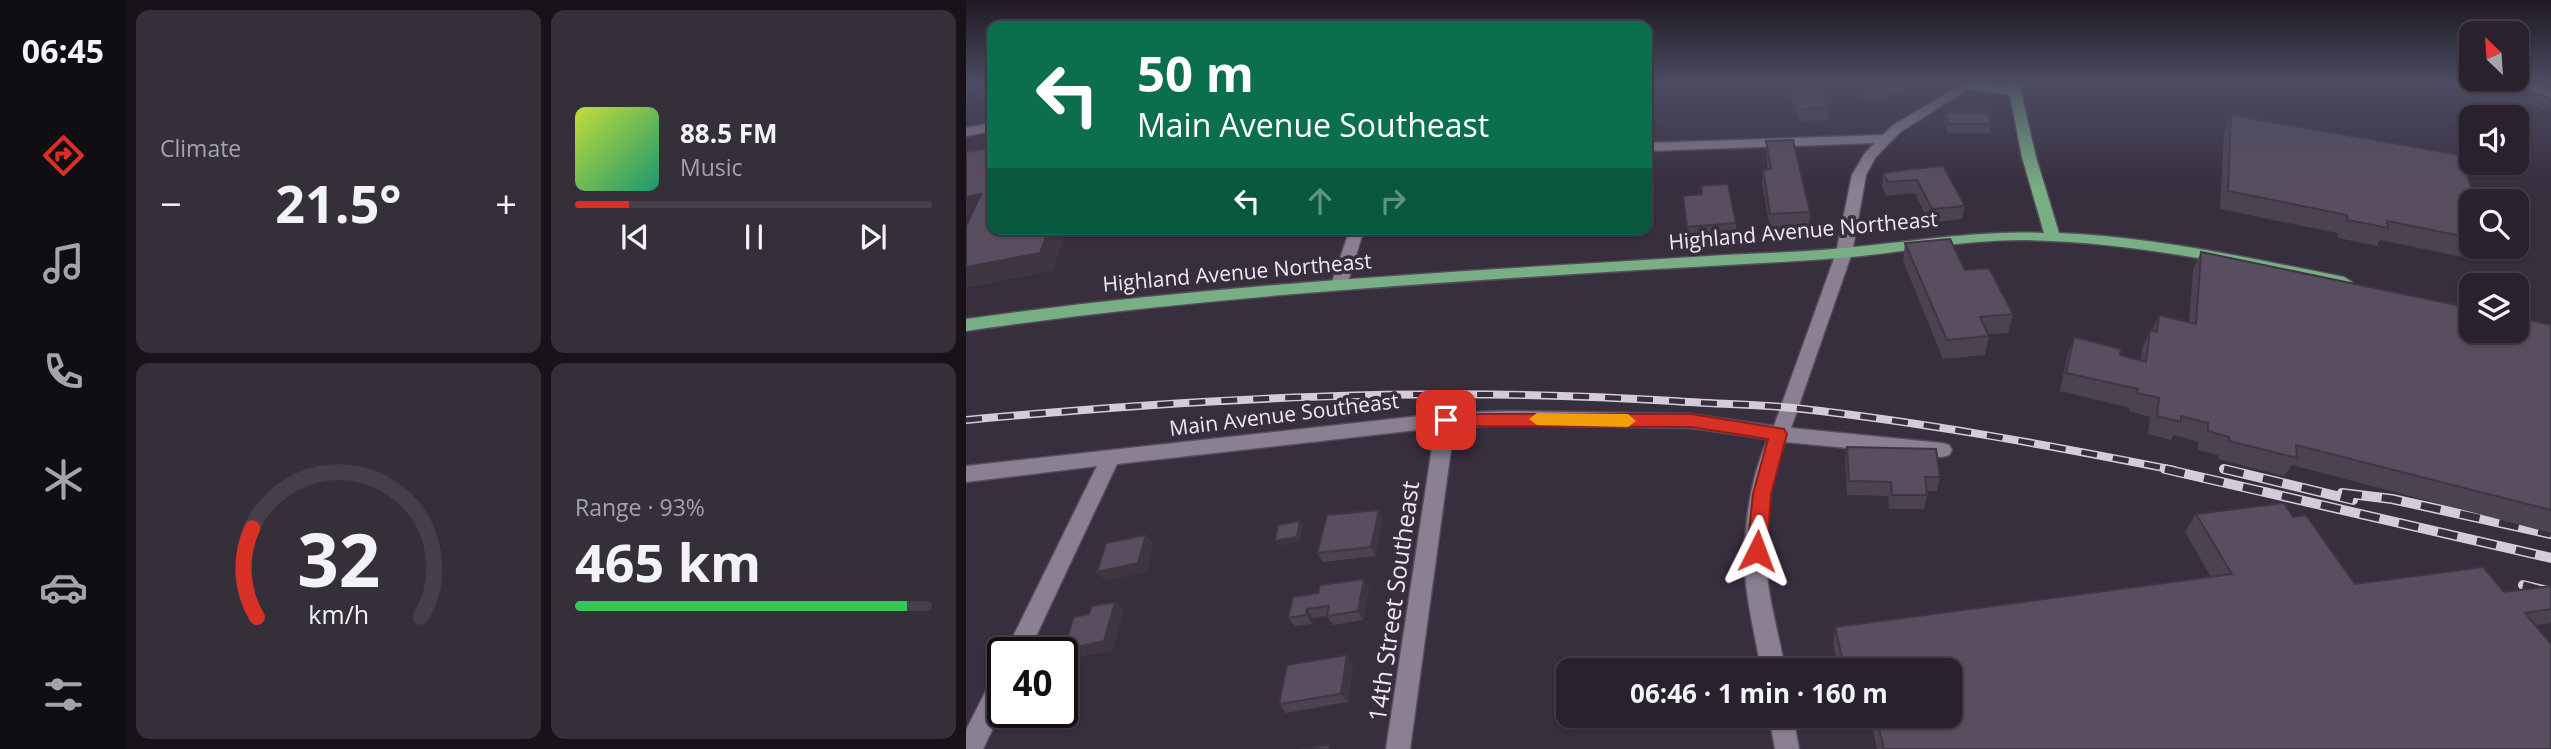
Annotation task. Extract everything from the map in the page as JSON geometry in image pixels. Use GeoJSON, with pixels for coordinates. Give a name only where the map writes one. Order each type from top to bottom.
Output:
{"type":"FeatureCollection","features":[{"type":"Feature","properties":{"kind":"main road"},"geometry":{"type":"LineString","coordinates":[[2021,119],[2053,237]]}},
{"type":"Feature","properties":{"kind":"main road","name":"Highland Avenue Northeast"},"geometry":{"type":"LineString","coordinates":[[966,325],[1090,307],[1339,285],[1844,253],[1930,241],[2053,237],[2101,239],[2176,248],[2357,285]]}},
{"type":"Feature","properties":{"kind":"street"},"geometry":{"type":"LineString","coordinates":[[1771,658],[1756,573],[1759,509],[1770,455],[1791,408],[1844,253],[1859,175],[1870,156],[1885,139],[1913,119]]}},
{"type":"Feature","properties":{"kind":"street"},"geometry":{"type":"LineString","coordinates":[[966,132],[987,128]]}},
{"type":"Feature","properties":{"kind":"street"},"geometry":{"type":"LineString","coordinates":[[1652,147],[1885,139]]}},
{"type":"Feature","properties":{"kind":"street"},"geometry":{"type":"LineString","coordinates":[[1339,285],[1355,235]]}},
{"type":"Feature","properties":{"kind":"street","name":"Main Avenue Southeast"},"geometry":{"type":"LineString","coordinates":[[966,474],[1446,420],[1691,421],[1778,434],[1942,450]]}},
{"type":"Feature","properties":{"kind":"street","name":"14th Street Southeast"},"geometry":{"type":"LineString","coordinates":[[1398,749],[1446,420]]}},
{"type":"Feature","properties":{"kind":"street"},"geometry":{"type":"LineString","coordinates":[[1024,637],[1111,457]]}},
{"type":"Feature","properties":{"kind":"street"},"geometry":{"type":"LineString","coordinates":[[970,749],[987,714]]}},
{"type":"Feature","properties":{"kind":"street"},"geometry":{"type":"LineString","coordinates":[[1783,728],[1787,749]]}},
{"type":"Feature","properties":{"kind":"building"},"geometry":{"type":"Polygon","coordinates":[[[1947,119],[1989,119],[1991,124],[1949,124],[1947,119]]]}},
{"type":"Feature","properties":{"kind":"building"},"geometry":{"type":"Polygon","coordinates":[[[2231,119],[2254,119],[2459,155],[2459,175],[2467,175],[2471,189],[2459,189],[2459,236],[2387,221],[2388,228],[2348,220],[2347,215],[2228,191],[2231,119]]]}},
{"type":"Feature","properties":{"kind":"building"},"geometry":{"type":"Polygon","coordinates":[[[1793,140],[1810,212],[1770,214],[1763,170],[1771,169],[1766,141],[1793,140]]]}},
{"type":"Feature","properties":{"kind":"building"},"geometry":{"type":"Polygon","coordinates":[[[987,149],[987,235],[1047,235],[1040,253],[966,267],[966,226],[981,194],[966,197],[966,152],[987,149]]]}},
{"type":"Feature","properties":{"kind":"building"},"geometry":{"type":"Polygon","coordinates":[[[1943,166],[1965,206],[1932,209],[1917,180],[1888,182],[1883,173],[1911,169],[1943,166]]]}},
{"type":"Feature","properties":{"kind":"building"},"geometry":{"type":"Polygon","coordinates":[[[1728,184],[1736,223],[1687,227],[1683,196],[1702,194],[1701,186],[1728,184]]]}},
{"type":"Feature","properties":{"kind":"building"},"geometry":{"type":"Polygon","coordinates":[[[1950,239],[1965,270],[1989,268],[2013,314],[1980,317],[1989,336],[1947,340],[1905,243],[1950,239]]]}},
{"type":"Feature","properties":{"kind":"building"},"geometry":{"type":"Polygon","coordinates":[[[2201,252],[2459,306],[2459,343],[2529,343],[2529,320],[2551,325],[2551,510],[2296,445],[2297,458],[2229,441],[2229,437],[2208,431],[2208,423],[2181,416],[2181,422],[2157,416],[2159,398],[2137,393],[2138,389],[2066,373],[2074,337],[2121,349],[2120,355],[2146,362],[2150,330],[2157,332],[2159,315],[2196,324],[2201,252]]]}},
{"type":"Feature","properties":{"kind":"building"},"geometry":{"type":"Polygon","coordinates":[[[1847,447],[1936,449],[1940,477],[1925,477],[1927,495],[1892,495],[1891,482],[1849,481],[1847,447]]]}},
{"type":"Feature","properties":{"kind":"building"},"geometry":{"type":"Polygon","coordinates":[[[2284,503],[2293,517],[2306,515],[2355,584],[2483,567],[2504,592],[2551,586],[2551,609],[2525,613],[2551,644],[2551,749],[1884,749],[1879,728],[1962,728],[1962,658],[1842,658],[1835,627],[2232,574],[2196,514],[2284,503]]]}},
{"type":"Feature","properties":{"kind":"building"},"geometry":{"type":"Polygon","coordinates":[[[1379,510],[1371,547],[1317,553],[1327,515],[1379,510]]]}},
{"type":"Feature","properties":{"kind":"building"},"geometry":{"type":"Polygon","coordinates":[[[1300,521],[1297,537],[1275,541],[1278,525],[1300,521]]]}},
{"type":"Feature","properties":{"kind":"building"},"geometry":{"type":"Polygon","coordinates":[[[1146,535],[1138,563],[1097,572],[1106,543],[1146,535]]]}},
{"type":"Feature","properties":{"kind":"building"},"geometry":{"type":"Polygon","coordinates":[[[1364,579],[1358,611],[1327,616],[1329,606],[1307,609],[1306,615],[1288,618],[1293,597],[1318,593],[1320,585],[1364,579]]]}},
{"type":"Feature","properties":{"kind":"building"},"geometry":{"type":"Polygon","coordinates":[[[1115,602],[1104,641],[1078,647],[1078,637],[1067,637],[1074,617],[1089,614],[1092,606],[1115,602]]]}},
{"type":"Feature","properties":{"kind":"building"},"geometry":{"type":"Polygon","coordinates":[[[1347,655],[1341,694],[1279,704],[1287,665],[1347,655]]]}},
{"type":"Feature","properties":{"kind":"building"},"geometry":{"type":"Polygon","coordinates":[[[1330,745],[1329,749],[1299,749],[1330,745]]]}},
{"type":"Feature","properties":{"kind":"railway"},"geometry":{"type":"LineString","coordinates":[[966,420],[1230,400],[1407,395],[1584,397],[1794,408],[1985,435],[2174,470]]}},
{"type":"Feature","properties":{"kind":"railway"},"geometry":{"type":"LineString","coordinates":[[2165,469],[2551,558]]}},
{"type":"Feature","properties":{"kind":"railway"},"geometry":{"type":"LineString","coordinates":[[2230,470],[2224,469],[2353,500]]}},
{"type":"Feature","properties":{"kind":"railway"},"geometry":{"type":"LineString","coordinates":[[2342,493],[2392,499],[2551,534]]}},
{"type":"Feature","properties":{"kind":"railway"},"geometry":{"type":"LineString","coordinates":[[2523,585],[2551,592]]}},
{"type":"Feature","properties":{"kind":"slow traffic"},"geometry":{"type":"LineString","coordinates":[[1537,419],[1628,421]]}},
{"type":"Feature","properties":{"kind":"route"},"geometry":{"type":"LineString","coordinates":[[1446,420],[1509,418],[1691,421],[1778,434],[1770,455],[1759,509],[1757,551]]}}]}
